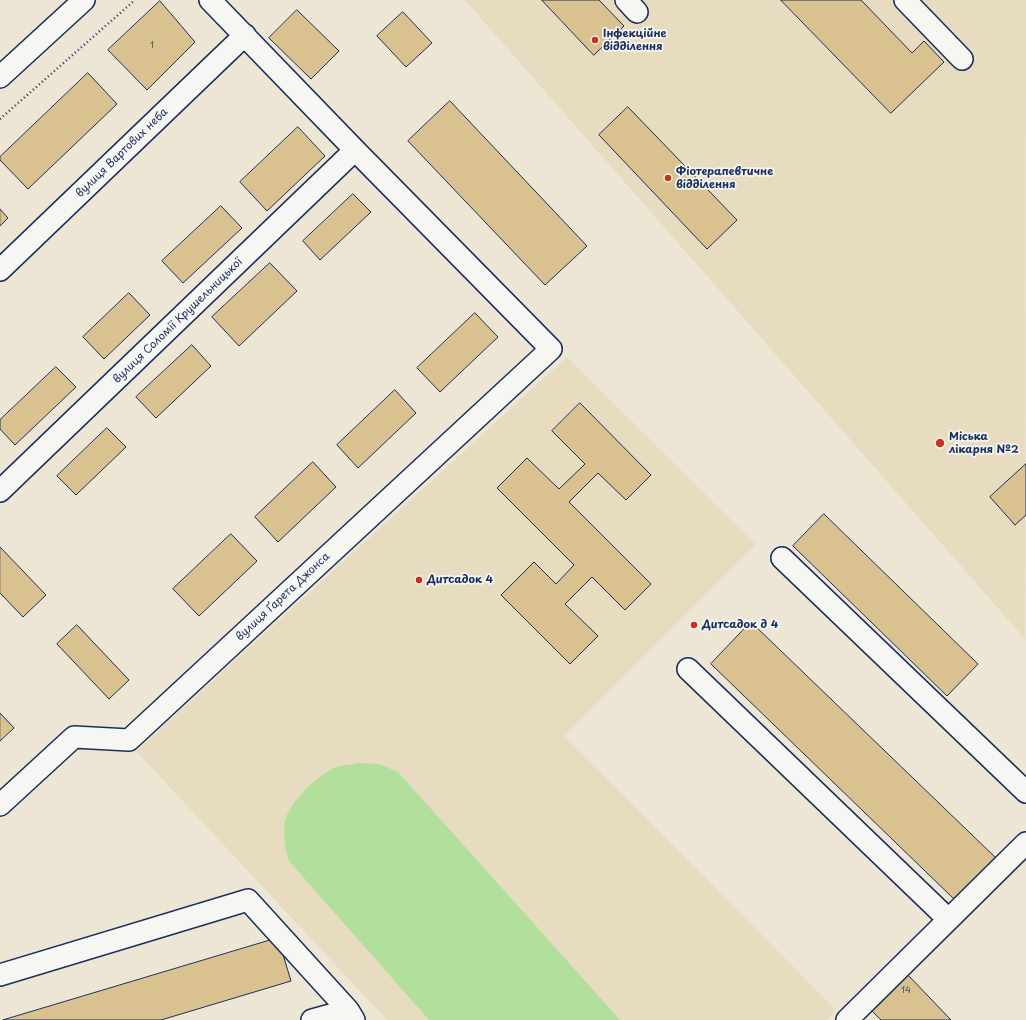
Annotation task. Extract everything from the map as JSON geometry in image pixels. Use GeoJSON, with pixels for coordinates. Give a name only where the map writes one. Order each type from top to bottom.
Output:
{"type":"FeatureCollection","features":[{"type":"Feature","properties":{"kind":"street"},"geometry":{"type":"LineString","coordinates":[[0,77],[84,0]]}},
{"type":"Feature","properties":{"kind":"street"},"geometry":{"type":"LineString","coordinates":[[210,0],[355,150]]}},
{"type":"Feature","properties":{"kind":"street"},"geometry":{"type":"LineString","coordinates":[[905,0],[962,59]]}},
{"type":"Feature","properties":{"kind":"street","name":"вулиця Вартових неба"},"geometry":{"type":"LineString","coordinates":[[0,270],[245,35]]}},
{"type":"Feature","properties":{"kind":"street","name":"вулиця Ґарета Джонса"},"geometry":{"type":"LineString","coordinates":[[0,805],[74,737],[129,740],[551,348],[355,150]]}},
{"type":"Feature","properties":{"kind":"street","name":"вулиця Соломії Крушельницької"},"geometry":{"type":"LineString","coordinates":[[0,491],[355,150]]}},
{"type":"Feature","properties":{"kind":"street"},"geometry":{"type":"LineString","coordinates":[[782,558],[1026,792]]}},
{"type":"Feature","properties":{"kind":"street"},"geometry":{"type":"LineString","coordinates":[[688,669],[948,920]]}},
{"type":"Feature","properties":{"kind":"street"},"geometry":{"type":"LineString","coordinates":[[854,1018],[948,920],[1026,842]]}},
{"type":"Feature","properties":{"kind":"street"},"geometry":{"type":"LineString","coordinates":[[0,975],[248,900],[351,1015]]}},
{"type":"Feature","properties":{"kind":"street"},"geometry":{"type":"LineString","coordinates":[[312,1020],[351,1015]]}},
{"type":"Feature","properties":{"kind":"path"},"geometry":{"type":"LineString","coordinates":[[0,118],[135,0]]}},
{"type":"Feature","properties":{"kind":"shaded area","name":"Міська лікарня №2"},"geometry":{"type":"Polygon","coordinates":[[[465,0],[542,0],[594,54],[624,26],[599,0],[781,0],[891,113],[944,62],[924,41],[912,53],[861,0],[1026,0],[1025,639],[465,0]],[[628,107],[599,135],[707,248],[736,220],[628,107]]]}},
{"type":"Feature","properties":{"kind":"shaded area"},"geometry":{"type":"Polygon","coordinates":[[[567,357],[756,545],[565,736],[836,1010],[827,1020],[387,1020],[136,751],[567,357]],[[580,404],[552,431],[585,464],[559,489],[527,458],[497,488],[574,565],[556,584],[534,562],[501,595],[570,664],[598,637],[565,604],[592,577],[625,610],[650,584],[569,502],[598,473],[626,500],[651,475],[580,404]]]}},
{"type":"Feature","properties":{"kind":"green space"},"geometry":{"type":"Polygon","coordinates":[[[358,763],[379,764],[398,772],[620,1020],[429,1020],[289,861],[284,840],[284,828],[289,811],[307,788],[329,770],[336,767],[358,763]]]}},
{"type":"Feature","properties":{"kind":"building","name":"Інфекційне відділення"},"geometry":{"type":"Polygon","coordinates":[[[542,0],[599,0],[624,26],[594,55],[542,0]]]}},
{"type":"Feature","properties":{"kind":"building"},"geometry":{"type":"Polygon","coordinates":[[[781,0],[861,0],[912,53],[924,41],[944,62],[891,113],[781,0]]]}},
{"type":"Feature","properties":{"kind":"building"},"geometry":{"type":"Polygon","coordinates":[[[160,1],[195,42],[147,90],[108,50],[160,1]]]}},
{"type":"Feature","properties":{"kind":"building"},"geometry":{"type":"Polygon","coordinates":[[[297,10],[339,51],[311,79],[269,38],[297,10]]]}},
{"type":"Feature","properties":{"kind":"building"},"geometry":{"type":"Polygon","coordinates":[[[403,12],[432,43],[406,67],[377,36],[403,12]]]}},
{"type":"Feature","properties":{"kind":"building"},"geometry":{"type":"Polygon","coordinates":[[[88,73],[117,104],[28,189],[0,160],[0,157],[88,73]]]}},
{"type":"Feature","properties":{"kind":"building"},"geometry":{"type":"Polygon","coordinates":[[[450,101],[587,246],[545,285],[408,141],[450,101]]]}},
{"type":"Feature","properties":{"kind":"building","name":"Фіотерапевтичне відділення"},"geometry":{"type":"Polygon","coordinates":[[[628,107],[737,220],[707,249],[599,135],[628,107]]]}},
{"type":"Feature","properties":{"kind":"building"},"geometry":{"type":"Polygon","coordinates":[[[298,127],[325,156],[267,211],[240,182],[298,127]]]}},
{"type":"Feature","properties":{"kind":"building"},"geometry":{"type":"Polygon","coordinates":[[[353,194],[371,212],[320,260],[303,241],[353,194]]]}},
{"type":"Feature","properties":{"kind":"building"},"geometry":{"type":"Polygon","coordinates":[[[221,206],[242,228],[183,283],[162,261],[221,206]]]}},
{"type":"Feature","properties":{"kind":"building"},"geometry":{"type":"Polygon","coordinates":[[[0,209],[8,218],[0,226],[0,209]]]}},
{"type":"Feature","properties":{"kind":"building"},"geometry":{"type":"Polygon","coordinates":[[[270,263],[297,291],[239,346],[212,317],[270,263]]]}},
{"type":"Feature","properties":{"kind":"building"},"geometry":{"type":"Polygon","coordinates":[[[129,293],[150,315],[104,359],[83,337],[129,293]]]}},
{"type":"Feature","properties":{"kind":"building"},"geometry":{"type":"Polygon","coordinates":[[[475,313],[498,337],[440,392],[417,368],[475,313]]]}},
{"type":"Feature","properties":{"kind":"building"},"geometry":{"type":"Polygon","coordinates":[[[192,345],[211,366],[156,418],[136,397],[192,345]]]}},
{"type":"Feature","properties":{"kind":"building"},"geometry":{"type":"Polygon","coordinates":[[[56,367],[76,387],[15,445],[0,429],[0,420],[56,367]]]}},
{"type":"Feature","properties":{"kind":"building"},"geometry":{"type":"Polygon","coordinates":[[[395,390],[416,413],[358,468],[337,445],[395,390]]]}},
{"type":"Feature","properties":{"kind":"building"},"geometry":{"type":"Polygon","coordinates":[[[580,403],[651,475],[626,500],[598,473],[569,502],[651,584],[625,610],[592,577],[565,604],[598,636],[570,664],[501,595],[534,562],[556,584],[574,565],[497,488],[527,458],[559,489],[585,464],[552,431],[580,403]]]}},
{"type":"Feature","properties":{"kind":"building"},"geometry":{"type":"Polygon","coordinates":[[[107,428],[126,447],[76,495],[57,476],[107,428]]]}},
{"type":"Feature","properties":{"kind":"building"},"geometry":{"type":"Polygon","coordinates":[[[313,462],[336,487],[278,542],[255,517],[313,462]]]}},
{"type":"Feature","properties":{"kind":"building"},"geometry":{"type":"Polygon","coordinates":[[[1026,464],[1026,515],[1015,525],[990,497],[1026,464]]]}},
{"type":"Feature","properties":{"kind":"building"},"geometry":{"type":"Polygon","coordinates":[[[824,514],[978,664],[947,696],[793,546],[824,514]]]}},
{"type":"Feature","properties":{"kind":"building"},"geometry":{"type":"Polygon","coordinates":[[[231,534],[257,561],[199,616],[173,589],[231,534]]]}},
{"type":"Feature","properties":{"kind":"building"},"geometry":{"type":"Polygon","coordinates":[[[0,547],[46,595],[23,617],[0,593],[0,547]]]}},
{"type":"Feature","properties":{"kind":"building"},"geometry":{"type":"Polygon","coordinates":[[[751,622],[996,858],[955,900],[711,664],[751,622]]]}},
{"type":"Feature","properties":{"kind":"building"},"geometry":{"type":"Polygon","coordinates":[[[77,625],[129,680],[109,699],[57,644],[77,625]]]}},
{"type":"Feature","properties":{"kind":"building"},"geometry":{"type":"Polygon","coordinates":[[[0,713],[14,728],[0,741],[0,713]]]}},
{"type":"Feature","properties":{"kind":"building"},"geometry":{"type":"Polygon","coordinates":[[[278,938],[291,981],[161,1020],[3,1020],[278,938]]]}},
{"type":"Feature","properties":{"kind":"building"},"geometry":{"type":"Polygon","coordinates":[[[907,974],[951,1020],[881,1020],[870,1009],[907,974]]]}},
{"type":"Feature","properties":{"kind":"place","name":"Інфекційне відділення"},"geometry":{"type":"Point","coordinates":[595,40]}},
{"type":"Feature","properties":{"kind":"place","name":"Фіотерапевтичне відділення"},"geometry":{"type":"Point","coordinates":[668,178]}},
{"type":"Feature","properties":{"kind":"place","name":"Міська лікарня №2"},"geometry":{"type":"Point","coordinates":[940,443]}},
{"type":"Feature","properties":{"kind":"place","name":"Дитсадок 4"},"geometry":{"type":"Point","coordinates":[419,580]}},
{"type":"Feature","properties":{"kind":"place","name":"Дитсадок д 4"},"geometry":{"type":"Point","coordinates":[694,625]}}]}
